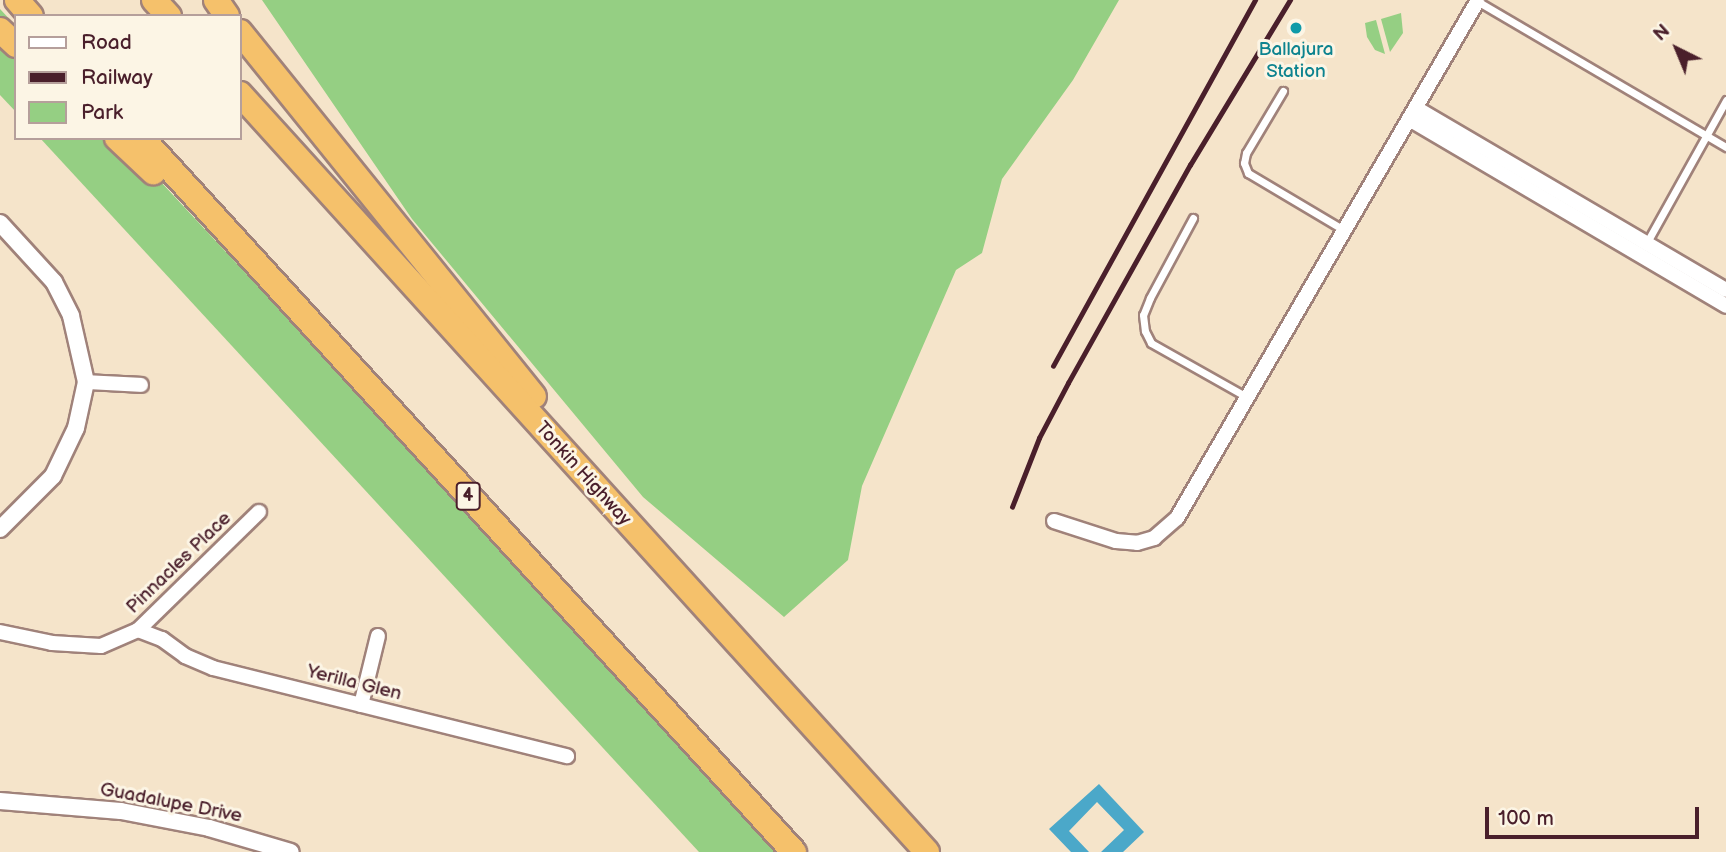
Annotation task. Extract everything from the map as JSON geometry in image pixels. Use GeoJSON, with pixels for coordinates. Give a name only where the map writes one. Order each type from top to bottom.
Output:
{"type":"FeatureCollection","features":[{"type":"Feature","properties":{"kind":"highway"},"geometry":{"type":"LineString","coordinates":[[17,0],[30,14]]}},
{"type":"Feature","properties":{"kind":"highway"},"geometry":{"type":"LineString","coordinates":[[154,0],[167,14]]}},
{"type":"Feature","properties":{"kind":"highway"},"geometry":{"type":"LineString","coordinates":[[0,30],[14,43]]}},
{"type":"Feature","properties":{"kind":"highway"},"geometry":{"type":"LineString","coordinates":[[242,34],[548,414],[634,530]]}},
{"type":"Feature","properties":{"kind":"highway","name":"Tonkin Highway"},"geometry":{"type":"LineString","coordinates":[[242,96],[927,852]]}},
{"type":"Feature","properties":{"kind":"highway"},"geometry":{"type":"LineString","coordinates":[[119,140],[267,276]]}},
{"type":"Feature","properties":{"kind":"highway","name":"4"},"geometry":{"type":"LineString","coordinates":[[144,140],[794,852]]}},
{"type":"Feature","properties":{"kind":"street"},"geometry":{"type":"LineString","coordinates":[[1054,521],[1116,541],[1137,543],[1167,530],[1190,500],[1477,1]]}},
{"type":"Feature","properties":{"kind":"street"},"geometry":{"type":"LineString","coordinates":[[1413,114],[1644,248],[1726,290]]}},
{"type":"Feature","properties":{"kind":"street"},"geometry":{"type":"LineString","coordinates":[[0,223],[54,282],[71,316],[86,382],[76,428],[53,476],[0,529]]}},
{"type":"Feature","properties":{"kind":"street"},"geometry":{"type":"LineString","coordinates":[[1644,248],[1726,306]]}},
{"type":"Feature","properties":{"kind":"street"},"geometry":{"type":"LineString","coordinates":[[86,382],[141,386]]}},
{"type":"Feature","properties":{"kind":"street","name":"Pinnacles Place"},"geometry":{"type":"LineString","coordinates":[[0,632],[52,643],[101,646],[138,630],[259,512]]}},
{"type":"Feature","properties":{"kind":"street","name":"Yerilla Glen"},"geometry":{"type":"LineString","coordinates":[[138,630],[162,639],[185,656],[213,668],[567,756]]}},
{"type":"Feature","properties":{"kind":"street"},"geometry":{"type":"LineString","coordinates":[[361,705],[378,636]]}},
{"type":"Feature","properties":{"kind":"street","name":"Guadalupe Drive"},"geometry":{"type":"LineString","coordinates":[[0,801],[121,811],[209,828],[291,852]]}},
{"type":"Feature","properties":{"kind":"lane"},"geometry":{"type":"LineString","coordinates":[[1477,1],[1726,147]]}},
{"type":"Feature","properties":{"kind":"lane"},"geometry":{"type":"LineString","coordinates":[[1283,92],[1246,153],[1244,163],[1248,173],[1345,230]]}},
{"type":"Feature","properties":{"kind":"lane"},"geometry":{"type":"LineString","coordinates":[[1644,248],[1726,100]]}},
{"type":"Feature","properties":{"kind":"lane"},"geometry":{"type":"LineString","coordinates":[[1193,218],[1150,298],[1143,315],[1145,331],[1152,342],[1164,351],[1247,397]]}},
{"type":"Feature","properties":{"kind":"green space"},"geometry":{"type":"Polygon","coordinates":[[[262,0],[1119,0],[1073,80],[1002,179],[982,253],[956,270],[862,486],[848,560],[784,617],[643,497],[412,219],[262,0]]]}},
{"type":"Feature","properties":{"kind":"green space"},"geometry":{"type":"Polygon","coordinates":[[[0,9],[14,24],[14,110],[0,95],[0,9]]]}},
{"type":"Feature","properties":{"kind":"green space"},"geometry":{"type":"Polygon","coordinates":[[[1401,13],[1403,33],[1390,52],[1381,19],[1401,13]]]}},
{"type":"Feature","properties":{"kind":"green space"},"geometry":{"type":"Polygon","coordinates":[[[1376,20],[1385,54],[1375,50],[1367,37],[1365,23],[1376,20]]]}},
{"type":"Feature","properties":{"kind":"green space"},"geometry":{"type":"Polygon","coordinates":[[[42,140],[122,140],[784,852],[699,852],[42,140]]]}},
{"type":"Feature","properties":{"kind":"water"},"geometry":{"type":"Polygon","coordinates":[[[1099,784],[1144,832],[1123,852],[1101,852],[1124,830],[1097,802],[1069,831],[1089,852],[1071,852],[1049,829],[1099,784]]]}},
{"type":"Feature","properties":{"kind":"railway"},"geometry":{"type":"LineString","coordinates":[[1053,366],[1255,0]]}},
{"type":"Feature","properties":{"kind":"railway"},"geometry":{"type":"LineString","coordinates":[[1012,507],[1039,438],[1068,383],[1190,165],[1290,0]]}},
{"type":"Feature","properties":{"kind":"place","name":"Ballajura Station"},"geometry":{"type":"Point","coordinates":[1296,28]}}]}
